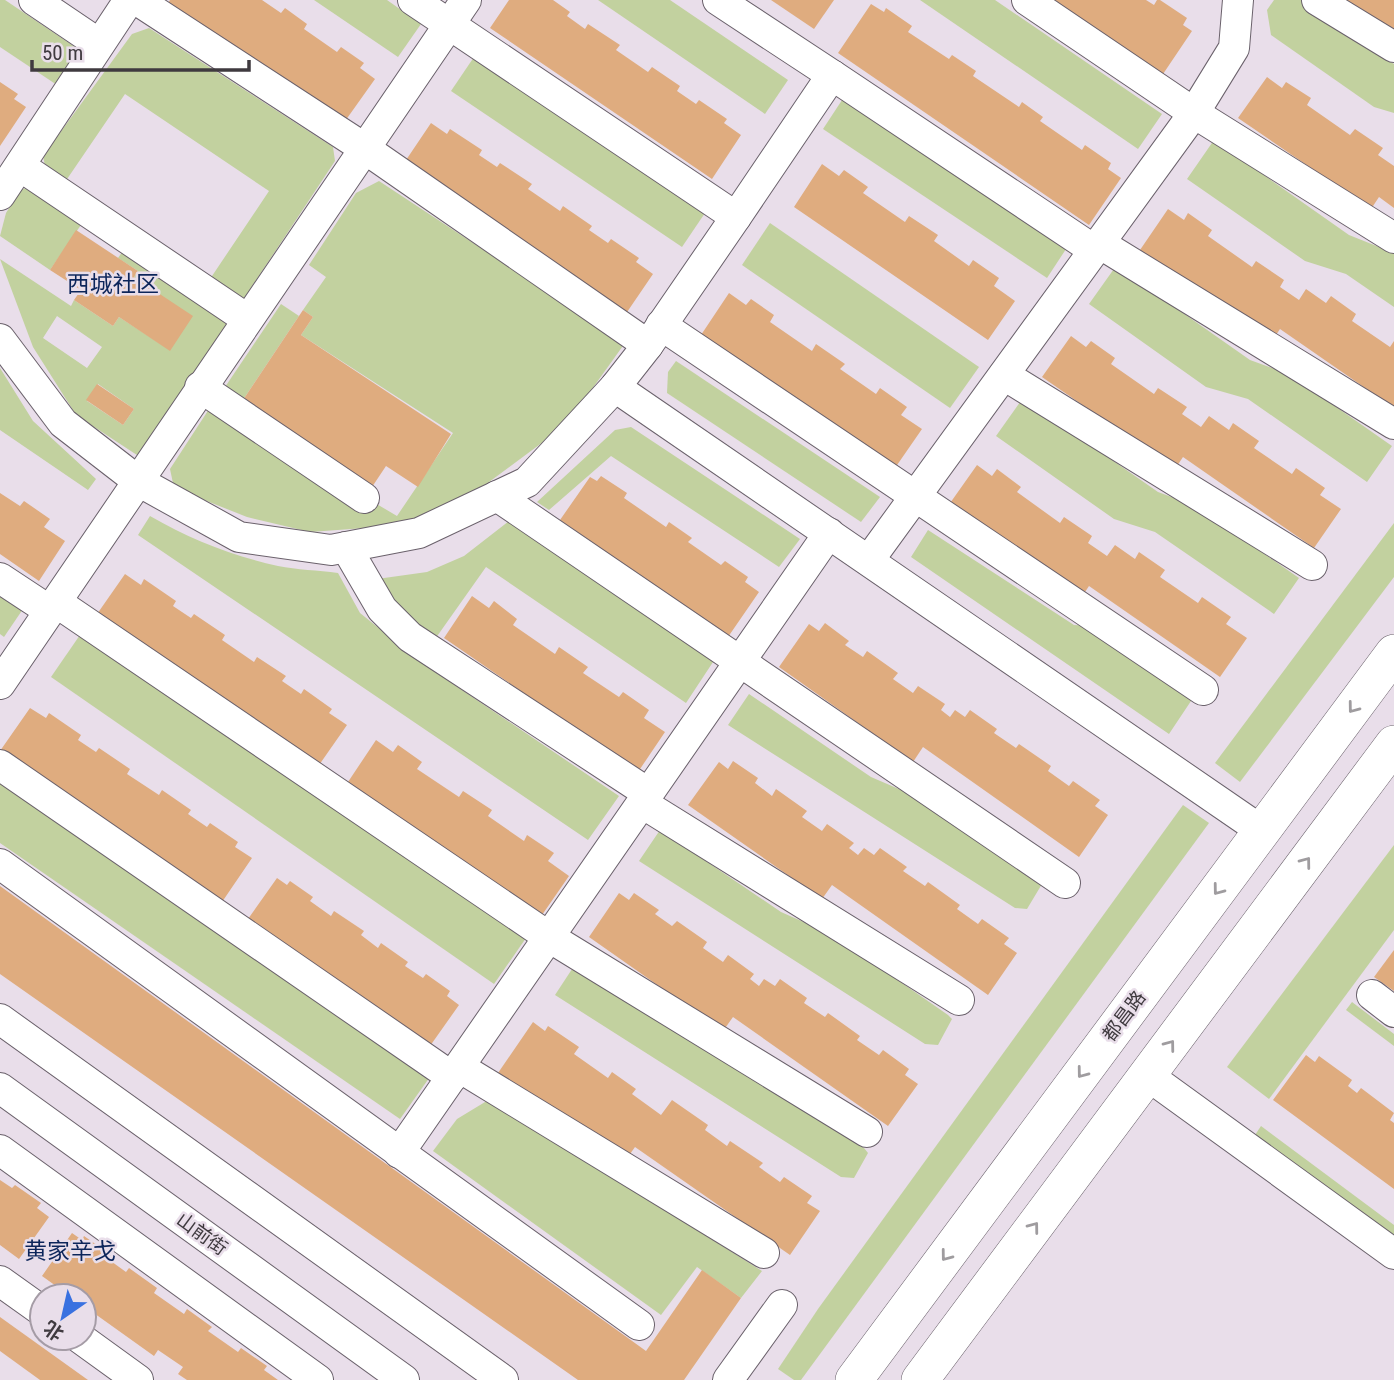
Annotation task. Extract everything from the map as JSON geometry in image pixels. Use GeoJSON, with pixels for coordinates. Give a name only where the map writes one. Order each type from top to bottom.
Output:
{"type":"FeatureCollection","features":[{"type":"Feature","properties":{"kind":"main road","name":"都昌路"},"geometry":{"type":"LineString","coordinates":[[854,1380],[1394,653]]}},
{"type":"Feature","properties":{"kind":"main road"},"geometry":{"type":"LineString","coordinates":[[920,1380],[1394,744]]}},
{"type":"Feature","properties":{"kind":"street"},"geometry":{"type":"LineString","coordinates":[[34,0],[99,44]]}},
{"type":"Feature","properties":{"kind":"street"},"geometry":{"type":"LineString","coordinates":[[0,195],[129,0]]}},
{"type":"Feature","properties":{"kind":"street"},"geometry":{"type":"LineString","coordinates":[[137,0],[654,335],[915,497],[1202,690]]}},
{"type":"Feature","properties":{"kind":"street"},"geometry":{"type":"LineString","coordinates":[[413,0],[736,217]]}},
{"type":"Feature","properties":{"kind":"street"},"geometry":{"type":"LineString","coordinates":[[0,684],[466,0]]}},
{"type":"Feature","properties":{"kind":"street"},"geometry":{"type":"LineString","coordinates":[[718,0],[1097,247],[1394,424]]}},
{"type":"Feature","properties":{"kind":"street"},"geometry":{"type":"LineString","coordinates":[[1027,0],[1194,113],[1394,238]]}},
{"type":"Feature","properties":{"kind":"street"},"geometry":{"type":"LineString","coordinates":[[869,560],[1194,113],[1234,48],[1238,0]]}},
{"type":"Feature","properties":{"kind":"street"},"geometry":{"type":"LineString","coordinates":[[1318,0],[1394,47]]}},
{"type":"Feature","properties":{"kind":"street"},"geometry":{"type":"LineString","coordinates":[[0,339],[63,423],[138,481],[239,537],[331,550],[419,533],[527,482],[615,387],[654,335],[832,75]]}},
{"type":"Feature","properties":{"kind":"street"},"geometry":{"type":"LineString","coordinates":[[20,166],[247,319]]}},
{"type":"Feature","properties":{"kind":"street"},"geometry":{"type":"LineString","coordinates":[[1003,375],[1312,565]]}},
{"type":"Feature","properties":{"kind":"street"},"geometry":{"type":"LineString","coordinates":[[200,387],[364,499]]}},
{"type":"Feature","properties":{"kind":"street"},"geometry":{"type":"LineString","coordinates":[[615,387],[1262,831]]}},
{"type":"Feature","properties":{"kind":"street"},"geometry":{"type":"LineString","coordinates":[[497,496],[1066,883]]}},
{"type":"Feature","properties":{"kind":"street"},"geometry":{"type":"LineString","coordinates":[[400,1153],[829,533]]}},
{"type":"Feature","properties":{"kind":"street"},"geometry":{"type":"LineString","coordinates":[[346,547],[382,610],[410,637],[645,798],[959,1000]]}},
{"type":"Feature","properties":{"kind":"street"},"geometry":{"type":"LineString","coordinates":[[0,578],[53,606],[549,937],[867,1132]]}},
{"type":"Feature","properties":{"kind":"street"},"geometry":{"type":"LineString","coordinates":[[0,765],[455,1072],[764,1253]]}},
{"type":"Feature","properties":{"kind":"street"},"geometry":{"type":"LineString","coordinates":[[0,864],[639,1325]]}},
{"type":"Feature","properties":{"kind":"street"},"geometry":{"type":"LineString","coordinates":[[0,1019],[503,1380]]}},
{"type":"Feature","properties":{"kind":"street"},"geometry":{"type":"LineString","coordinates":[[1147,1075],[1394,1254]]}},
{"type":"Feature","properties":{"kind":"street","name":"山前街"},"geometry":{"type":"LineString","coordinates":[[0,1088],[368,1370],[404,1380]]}},
{"type":"Feature","properties":{"kind":"street"},"geometry":{"type":"LineString","coordinates":[[0,1150],[317,1380]]}},
{"type":"Feature","properties":{"kind":"street"},"geometry":{"type":"LineString","coordinates":[[0,1281],[28,1301]]}},
{"type":"Feature","properties":{"kind":"street"},"geometry":{"type":"LineString","coordinates":[[729,1380],[782,1305]]}},
{"type":"Feature","properties":{"kind":"street"},"geometry":{"type":"LineString","coordinates":[[98,1351],[138,1380]]}},
{"type":"Feature","properties":{"kind":"green space"},"geometry":{"type":"Polygon","coordinates":[[[0,0],[5,0],[84,53],[60,87],[0,47],[0,0]]]}},
{"type":"Feature","properties":{"kind":"green space"},"geometry":{"type":"Polygon","coordinates":[[[314,0],[387,0],[421,24],[398,57],[314,0]]]}},
{"type":"Feature","properties":{"kind":"green space"},"geometry":{"type":"Polygon","coordinates":[[[598,0],[670,0],[788,80],[765,114],[598,0]]]}},
{"type":"Feature","properties":{"kind":"green space"},"geometry":{"type":"Polygon","coordinates":[[[920,0],[995,0],[1162,114],[1138,149],[920,0]]]}},
{"type":"Feature","properties":{"kind":"green space"},"geometry":{"type":"Polygon","coordinates":[[[1274,0],[1303,0],[1394,64],[1394,113],[1374,107],[1271,35],[1267,10],[1274,0]]]}},
{"type":"Feature","properties":{"kind":"green space"},"geometry":{"type":"Polygon","coordinates":[[[149,28],[333,147],[335,161],[241,303],[208,282],[269,191],[125,94],[63,185],[46,171],[43,156],[132,34],[149,28]]]}},
{"type":"Feature","properties":{"kind":"green space"},"geometry":{"type":"Polygon","coordinates":[[[474,57],[705,213],[682,247],[451,91],[474,57]]]}},
{"type":"Feature","properties":{"kind":"green space"},"geometry":{"type":"Polygon","coordinates":[[[844,97],[1068,246],[1047,278],[823,129],[844,97]]]}},
{"type":"Feature","properties":{"kind":"green space"},"geometry":{"type":"Polygon","coordinates":[[[1214,140],[1349,235],[1394,253],[1394,307],[1346,274],[1305,261],[1187,179],[1214,140]]]}},
{"type":"Feature","properties":{"kind":"green space"},"geometry":{"type":"Polygon","coordinates":[[[379,181],[625,343],[587,396],[543,442],[466,499],[417,521],[310,532],[247,517],[174,488],[170,469],[211,406],[397,516],[453,433],[301,335],[313,317],[303,310],[326,277],[309,265],[356,193],[379,181]]]}},
{"type":"Feature","properties":{"kind":"green space"},"geometry":{"type":"Polygon","coordinates":[[[30,188],[83,222],[50,270],[0,236],[6,213],[21,189],[30,188]]]}},
{"type":"Feature","properties":{"kind":"green space"},"geometry":{"type":"Polygon","coordinates":[[[770,223],[979,367],[950,408],[742,265],[770,223]]]}},
{"type":"Feature","properties":{"kind":"green space"},"geometry":{"type":"Polygon","coordinates":[[[125,248],[231,320],[140,457],[76,415],[33,347],[0,259],[71,306],[74,300],[113,326],[119,317],[170,350],[134,277],[138,271],[118,258],[125,248]],[[57,316],[43,338],[87,368],[102,347],[57,316]],[[98,384],[87,401],[123,425],[134,409],[98,384]]]}},
{"type":"Feature","properties":{"kind":"green space"},"geometry":{"type":"Polygon","coordinates":[[[1116,266],[1250,360],[1289,374],[1392,446],[1367,482],[1248,399],[1206,387],[1089,304],[1116,266]]]}},
{"type":"Feature","properties":{"kind":"green space"},"geometry":{"type":"Polygon","coordinates":[[[281,304],[299,316],[239,406],[221,393],[281,304]]]}},
{"type":"Feature","properties":{"kind":"green space"},"geometry":{"type":"Polygon","coordinates":[[[676,361],[880,497],[861,522],[667,393],[668,372],[676,361]]]}},
{"type":"Feature","properties":{"kind":"green space"},"geometry":{"type":"Polygon","coordinates":[[[0,368],[33,421],[96,479],[88,490],[0,430],[0,368]]]}},
{"type":"Feature","properties":{"kind":"green space"},"geometry":{"type":"Polygon","coordinates":[[[1023,398],[1158,492],[1196,506],[1299,578],[1274,614],[1155,532],[1114,519],[996,436],[1023,398]]]}},
{"type":"Feature","properties":{"kind":"green space"},"geometry":{"type":"Polygon","coordinates":[[[631,427],[800,539],[779,567],[611,456],[549,510],[537,502],[615,430],[631,427]]]}},
{"type":"Feature","properties":{"kind":"green space"},"geometry":{"type":"Polygon","coordinates":[[[150,516],[196,539],[244,557],[285,567],[338,573],[360,613],[422,663],[619,796],[588,840],[138,535],[150,516]]]}},
{"type":"Feature","properties":{"kind":"green space"},"geometry":{"type":"Polygon","coordinates":[[[513,518],[715,659],[686,703],[486,567],[433,642],[409,625],[377,579],[427,572],[464,556],[513,518]]]}},
{"type":"Feature","properties":{"kind":"green space"},"geometry":{"type":"Polygon","coordinates":[[[1394,523],[1394,577],[1240,782],[1215,763],[1394,523]]]}},
{"type":"Feature","properties":{"kind":"green space"},"geometry":{"type":"Polygon","coordinates":[[[928,530],[1074,625],[1094,626],[1195,695],[1169,734],[911,557],[928,530]]]}},
{"type":"Feature","properties":{"kind":"green space"},"geometry":{"type":"Polygon","coordinates":[[[0,594],[23,609],[4,637],[0,634],[0,594]]]}},
{"type":"Feature","properties":{"kind":"green space"},"geometry":{"type":"Polygon","coordinates":[[[82,632],[526,938],[494,984],[51,677],[82,632]]]}},
{"type":"Feature","properties":{"kind":"green space"},"geometry":{"type":"Polygon","coordinates":[[[749,694],[871,777],[922,799],[1042,884],[1027,909],[1015,908],[728,725],[749,694]]]}},
{"type":"Feature","properties":{"kind":"green space"},"geometry":{"type":"Polygon","coordinates":[[[0,776],[432,1074],[400,1119],[0,843],[0,776]]]}},
{"type":"Feature","properties":{"kind":"green space"},"geometry":{"type":"Polygon","coordinates":[[[1183,805],[1209,823],[801,1380],[794,1380],[778,1369],[818,1309],[1183,805]]]}},
{"type":"Feature","properties":{"kind":"green space"},"geometry":{"type":"Polygon","coordinates":[[[660,830],[781,912],[833,935],[948,1015],[952,1019],[938,1045],[925,1044],[639,861],[660,830]]]}},
{"type":"Feature","properties":{"kind":"green space"},"geometry":{"type":"Polygon","coordinates":[[[1394,845],[1394,930],[1269,1099],[1227,1067],[1394,845]]]}},
{"type":"Feature","properties":{"kind":"green space"},"geometry":{"type":"Polygon","coordinates":[[[576,963],[697,1046],[749,1069],[864,1148],[868,1153],[854,1178],[841,1177],[555,995],[576,963]]]}},
{"type":"Feature","properties":{"kind":"green space"},"geometry":{"type":"Polygon","coordinates":[[[1352,1002],[1394,1034],[1394,1046],[1346,1010],[1352,1002]]]}},
{"type":"Feature","properties":{"kind":"green space"},"geometry":{"type":"Polygon","coordinates":[[[490,1099],[762,1271],[741,1298],[697,1267],[661,1315],[433,1151],[457,1119],[490,1099]]]}},
{"type":"Feature","properties":{"kind":"green space"},"geometry":{"type":"Polygon","coordinates":[[[1261,1126],[1394,1225],[1394,1238],[1255,1135],[1261,1126]]]}},
{"type":"Feature","properties":{"kind":"building"},"geometry":{"type":"Polygon","coordinates":[[[170,0],[262,0],[281,13],[285,8],[307,24],[304,29],[337,52],[341,47],[364,63],[360,68],[375,79],[343,124],[168,3],[170,0]]]}},
{"type":"Feature","properties":{"kind":"building"},"geometry":{"type":"Polygon","coordinates":[[[509,0],[553,0],[570,12],[567,16],[585,29],[588,24],[620,45],[616,50],[648,72],[652,67],[680,86],[677,91],[696,104],[699,100],[727,119],[724,123],[741,135],[712,179],[490,28],[509,0]]]}},
{"type":"Feature","properties":{"kind":"building"},"geometry":{"type":"Polygon","coordinates":[[[771,0],[834,0],[814,29],[771,0]]]}},
{"type":"Feature","properties":{"kind":"building"},"geometry":{"type":"Polygon","coordinates":[[[1047,0],[1146,0],[1154,5],[1160,0],[1187,18],[1183,25],[1192,31],[1161,77],[1047,0]]]}},
{"type":"Feature","properties":{"kind":"building"},"geometry":{"type":"Polygon","coordinates":[[[1346,0],[1394,0],[1394,34],[1346,0]]]}},
{"type":"Feature","properties":{"kind":"building"},"geometry":{"type":"Polygon","coordinates":[[[871,4],[884,12],[886,8],[912,26],[908,32],[949,59],[952,55],[976,71],[973,76],[1019,107],[1022,102],[1043,117],[1040,121],[1082,150],[1085,145],[1111,163],[1108,169],[1121,178],[1089,225],[838,53],[871,4]]]}},
{"type":"Feature","properties":{"kind":"building"},"geometry":{"type":"Polygon","coordinates":[[[1267,77],[1282,88],[1286,82],[1311,98],[1307,105],[1350,135],[1355,129],[1383,148],[1378,155],[1394,166],[1394,208],[1379,197],[1371,209],[1238,118],[1267,77]]]}},
{"type":"Feature","properties":{"kind":"building"},"geometry":{"type":"Polygon","coordinates":[[[0,82],[18,94],[14,99],[26,107],[0,146],[0,82]]]}},
{"type":"Feature","properties":{"kind":"building"},"geometry":{"type":"Polygon","coordinates":[[[431,123],[447,134],[450,129],[482,150],[479,155],[497,167],[500,163],[532,184],[528,189],[560,211],[563,206],[592,226],[589,230],[608,243],[611,239],[639,258],[636,262],[653,274],[623,318],[402,166],[431,123]]]}},
{"type":"Feature","properties":{"kind":"building"},"geometry":{"type":"Polygon","coordinates":[[[822,164],[839,176],[844,170],[868,187],[863,193],[905,222],[909,216],[938,235],[934,241],[969,266],[973,260],[999,278],[994,286],[1015,301],[988,340],[794,207],[822,164]]]}},
{"type":"Feature","properties":{"kind":"building"},"geometry":{"type":"Polygon","coordinates":[[[1168,209],[1184,220],[1188,213],[1212,230],[1208,236],[1252,267],[1256,261],[1284,280],[1280,287],[1299,300],[1306,289],[1326,303],[1331,296],[1356,314],[1352,321],[1390,347],[1394,341],[1394,408],[1280,329],[1272,341],[1140,250],[1168,209]]]}},
{"type":"Feature","properties":{"kind":"building"},"geometry":{"type":"Polygon","coordinates":[[[76,230],[138,271],[134,277],[193,316],[170,351],[119,317],[113,326],[74,300],[81,290],[50,270],[76,230]]]}},
{"type":"Feature","properties":{"kind":"building"},"geometry":{"type":"Polygon","coordinates":[[[729,293],[746,305],[751,299],[774,315],[770,322],[812,351],[816,344],[845,364],[840,369],[876,394],[880,388],[907,407],[901,415],[922,429],[895,468],[701,335],[729,293]]]}},
{"type":"Feature","properties":{"kind":"building"},"geometry":{"type":"Polygon","coordinates":[[[303,310],[313,317],[301,335],[451,434],[418,487],[386,466],[368,493],[239,406],[303,310]]]}},
{"type":"Feature","properties":{"kind":"building"},"geometry":{"type":"Polygon","coordinates":[[[1071,336],[1086,347],[1091,341],[1115,358],[1111,364],[1154,394],[1158,388],[1187,407],[1182,414],[1201,427],[1209,416],[1229,430],[1233,423],[1259,441],[1254,448],[1292,474],[1296,468],[1325,488],[1320,495],[1341,509],[1314,548],[1183,457],[1175,469],[1042,377],[1071,336]]]}},
{"type":"Feature","properties":{"kind":"building"},"geometry":{"type":"Polygon","coordinates":[[[97,384],[134,409],[123,425],[86,400],[97,384]]]}},
{"type":"Feature","properties":{"kind":"building"},"geometry":{"type":"Polygon","coordinates":[[[977,465],[992,476],[997,469],[1021,487],[1017,492],[1060,523],[1064,517],[1092,536],[1088,543],[1107,556],[1115,545],[1135,559],[1139,552],[1165,570],[1160,577],[1198,603],[1202,597],[1231,617],[1226,624],[1247,638],[1220,677],[1089,586],[1081,598],[948,506],[977,465]]]}},
{"type":"Feature","properties":{"kind":"building"},"geometry":{"type":"Polygon","coordinates":[[[601,476],[627,493],[624,498],[666,527],[669,522],[692,538],[688,542],[721,565],[725,561],[748,577],[745,582],[759,592],[728,637],[560,520],[590,477],[597,481],[601,476]]]}},
{"type":"Feature","properties":{"kind":"building"},"geometry":{"type":"Polygon","coordinates":[[[0,493],[20,506],[24,501],[50,519],[44,527],[65,541],[39,581],[0,554],[0,493]]]}},
{"type":"Feature","properties":{"kind":"building"},"geometry":{"type":"Polygon","coordinates":[[[125,574],[141,585],[144,579],[176,601],[173,606],[191,618],[194,614],[225,635],[222,640],[254,662],[257,657],[286,676],[282,681],[301,694],[304,689],[332,709],[329,713],[347,725],[317,768],[95,617],[125,574]]]}},
{"type":"Feature","properties":{"kind":"building"},"geometry":{"type":"Polygon","coordinates":[[[472,596],[489,608],[494,601],[517,619],[513,625],[555,654],[559,647],[588,667],[583,673],[619,697],[623,692],[649,710],[644,718],[665,732],[638,772],[444,638],[472,596]]]}},
{"type":"Feature","properties":{"kind":"building"},"geometry":{"type":"Polygon","coordinates":[[[825,623],[849,641],[845,645],[863,657],[867,651],[898,673],[893,679],[913,693],[918,686],[945,704],[941,710],[950,717],[955,710],[965,717],[970,710],[997,729],[994,733],[1016,748],[1019,744],[1051,766],[1048,771],[1069,786],[1073,781],[1100,800],[1095,806],[1108,815],[1079,857],[923,747],[913,762],[779,667],[809,624],[819,631],[825,623]]]}},
{"type":"Feature","properties":{"kind":"building"},"geometry":{"type":"Polygon","coordinates":[[[30,708],[46,718],[49,713],[81,735],[78,740],[96,752],[99,748],[130,769],[127,774],[159,795],[162,790],[191,810],[188,814],[207,827],[210,823],[238,842],[235,847],[252,858],[222,902],[0,751],[30,708]]]}},
{"type":"Feature","properties":{"kind":"building"},"geometry":{"type":"Polygon","coordinates":[[[376,740],[393,752],[398,745],[422,762],[417,769],[459,797],[463,791],[492,810],[488,816],[524,841],[527,835],[554,853],[548,861],[569,876],[542,915],[348,782],[376,740]]]}},
{"type":"Feature","properties":{"kind":"building"},"geometry":{"type":"Polygon","coordinates":[[[733,761],[758,778],[755,783],[772,796],[776,789],[807,811],[802,817],[822,831],[827,824],[854,843],[849,848],[858,855],[864,848],[874,855],[880,848],[907,867],[903,871],[925,886],[928,882],[960,905],[957,909],[978,924],[982,919],[1009,938],[1004,944],[1017,953],[988,995],[832,885],[822,899],[688,805],[719,762],[728,769],[733,761]]]}},
{"type":"Feature","properties":{"kind":"building"},"geometry":{"type":"Polygon","coordinates":[[[277,878],[287,885],[290,881],[313,897],[310,901],[331,916],[334,911],[364,931],[361,935],[378,948],[381,943],[408,962],[405,966],[423,978],[426,974],[450,991],[447,996],[459,1005],[430,1046],[248,919],[277,878]]]}},
{"type":"Feature","properties":{"kind":"building"},"geometry":{"type":"Polygon","coordinates":[[[0,886],[646,1351],[702,1270],[741,1298],[684,1380],[578,1380],[0,974],[0,886]]]}},
{"type":"Feature","properties":{"kind":"building"},"geometry":{"type":"Polygon","coordinates":[[[619,893],[629,900],[634,893],[659,910],[655,914],[672,926],[677,921],[707,942],[703,948],[723,962],[728,955],[754,974],[750,979],[759,986],[764,979],[775,986],[780,979],[807,998],[804,1003],[825,1017],[828,1013],[860,1036],[857,1040],[879,1055],[883,1050],[909,1069],[905,1075],[918,1084],[888,1126],[733,1017],[723,1031],[589,937],[619,893]]]}},
{"type":"Feature","properties":{"kind":"building"},"geometry":{"type":"Polygon","coordinates":[[[1394,950],[1394,991],[1374,977],[1394,950]]]}},
{"type":"Feature","properties":{"kind":"building"},"geometry":{"type":"Polygon","coordinates":[[[533,1022],[545,1031],[548,1026],[579,1047],[574,1054],[608,1078],[612,1072],[636,1089],[632,1094],[661,1115],[672,1100],[708,1125],[705,1130],[727,1146],[730,1141],[763,1163],[759,1167],[780,1182],[784,1177],[812,1196],[807,1203],[820,1211],[790,1255],[635,1147],[625,1161],[498,1073],[533,1022]]]}},
{"type":"Feature","properties":{"kind":"building"},"geometry":{"type":"Polygon","coordinates":[[[1306,1055],[1315,1062],[1319,1056],[1352,1080],[1348,1086],[1357,1093],[1361,1088],[1394,1113],[1390,1120],[1394,1123],[1394,1189],[1273,1100],[1306,1055]]]}},
{"type":"Feature","properties":{"kind":"building"},"geometry":{"type":"Polygon","coordinates":[[[0,1180],[12,1188],[15,1185],[41,1203],[37,1208],[49,1217],[19,1259],[0,1245],[0,1180]]]}},
{"type":"Feature","properties":{"kind":"building"},"geometry":{"type":"Polygon","coordinates":[[[72,1233],[82,1240],[84,1236],[111,1255],[108,1259],[126,1272],[129,1268],[157,1288],[154,1293],[184,1314],[187,1309],[212,1327],[208,1331],[238,1352],[241,1348],[267,1366],[264,1370],[278,1380],[187,1380],[178,1374],[183,1367],[158,1350],[154,1356],[98,1316],[98,1282],[50,1282],[42,1276],[72,1233]]]}},
{"type":"Feature","properties":{"kind":"building"},"geometry":{"type":"Polygon","coordinates":[[[0,1317],[28,1337],[28,1352],[49,1352],[88,1380],[40,1380],[0,1351],[0,1317]]]}},
{"type":"Feature","properties":{"kind":"district","name":"西城社区"},"geometry":{"type":"Point","coordinates":[113,284]}},
{"type":"Feature","properties":{"kind":"district","name":"黄家辛戈"},"geometry":{"type":"Point","coordinates":[70,1251]}}]}
